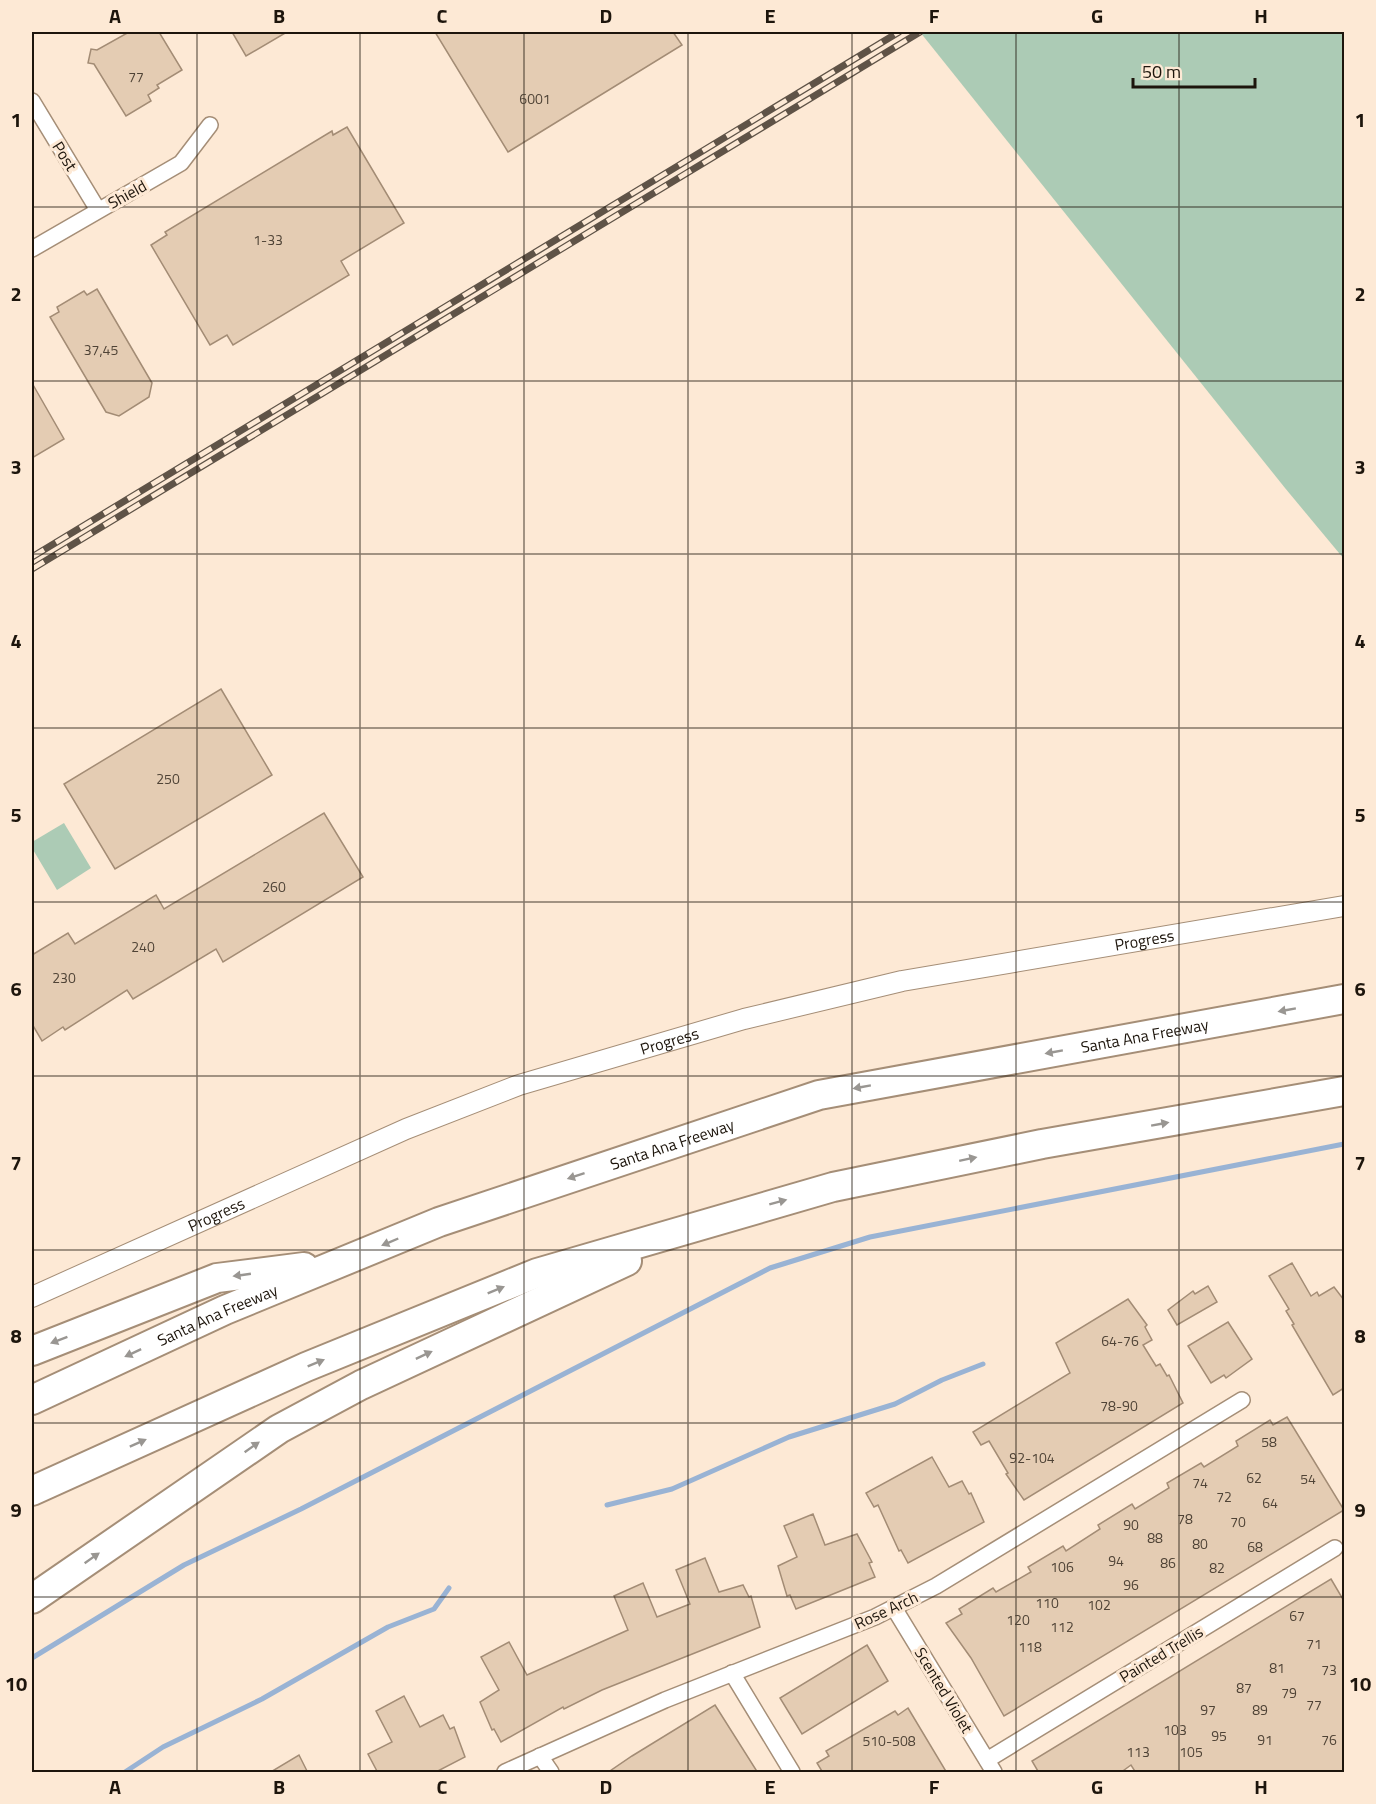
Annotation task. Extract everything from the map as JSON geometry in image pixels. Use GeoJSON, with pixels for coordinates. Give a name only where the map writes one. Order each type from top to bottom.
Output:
{"type":"FeatureCollection","features":[{"type":"Feature","properties":{"kind":"highway","name":"Santa Ana Freeway"},"geometry":{"type":"LineString","coordinates":[[32,1400],[225,1311],[439,1222],[819,1095],[1344,999]]}},
{"type":"Feature","properties":{"kind":"highway"},"geometry":{"type":"LineString","coordinates":[[32,1491],[306,1367],[537,1273],[833,1187],[1041,1144],[1344,1091]]}},
{"type":"Feature","properties":{"kind":"highway"},"geometry":{"type":"LineString","coordinates":[[32,1599],[279,1429],[361,1385],[722,1218]]}},
{"type":"Feature","properties":{"kind":"highway"},"geometry":{"type":"LineString","coordinates":[[32,1351],[217,1278],[342,1262]]}},
{"type":"Feature","properties":{"kind":"highway"},"geometry":{"type":"LineString","coordinates":[[32,1499],[85,1467]]}},
{"type":"Feature","properties":{"kind":"street","name":"Post"},"geometry":{"type":"LineString","coordinates":[[32,101],[98,210]]}},
{"type":"Feature","properties":{"kind":"street","name":"Shield"},"geometry":{"type":"LineString","coordinates":[[32,249],[181,163],[210,125]]}},
{"type":"Feature","properties":{"kind":"street","name":"Progress"},"geometry":{"type":"LineString","coordinates":[[32,1297],[406,1130],[519,1085],[744,1019],[902,981],[1344,906]]}},
{"type":"Feature","properties":{"kind":"street","name":"Rose Arch"},"geometry":{"type":"LineString","coordinates":[[505,1773],[732,1673],[894,1608],[936,1586],[1242,1400]]}},
{"type":"Feature","properties":{"kind":"street","name":"Painted Trellis"},"geometry":{"type":"LineString","coordinates":[[991,1766],[1335,1548]]}},
{"type":"Feature","properties":{"kind":"street","name":"Scented Violet"},"geometry":{"type":"LineString","coordinates":[[894,1608],[991,1766]]}},
{"type":"Feature","properties":{"kind":"street"},"geometry":{"type":"LineString","coordinates":[[732,1673],[792,1773]]}},
{"type":"Feature","properties":{"kind":"street"},"geometry":{"type":"LineString","coordinates":[[540,1756],[550,1773]]}},
{"type":"Feature","properties":{"kind":"green space"},"geometry":{"type":"Polygon","coordinates":[[[920,32],[1344,32],[1344,559],[1285,488],[920,32]]]}},
{"type":"Feature","properties":{"kind":"green space"},"geometry":{"type":"Polygon","coordinates":[[[64,823],[91,868],[57,890],[32,848],[32,842],[64,823]]]}},
{"type":"Feature","properties":{"kind":"building"},"geometry":{"type":"Polygon","coordinates":[[[129,32],[159,32],[182,70],[157,85],[159,88],[148,95],[151,101],[126,116],[94,64],[88,63],[91,49],[97,50],[129,32]]]}},
{"type":"Feature","properties":{"kind":"building"},"geometry":{"type":"Polygon","coordinates":[[[232,32],[287,32],[246,56],[232,32]]]}},
{"type":"Feature","properties":{"kind":"building"},"geometry":{"type":"Polygon","coordinates":[[[435,32],[673,32],[682,45],[508,152],[435,32]]]}},
{"type":"Feature","properties":{"kind":"building"},"geometry":{"type":"Polygon","coordinates":[[[347,127],[404,223],[341,261],[349,275],[233,345],[227,335],[210,345],[151,245],[167,235],[165,232],[332,131],[333,135],[347,127]]]}},
{"type":"Feature","properties":{"kind":"building"},"geometry":{"type":"Polygon","coordinates":[[[97,289],[152,383],[149,397],[119,416],[106,412],[50,317],[59,312],[57,307],[84,291],[87,295],[97,289]]]}},
{"type":"Feature","properties":{"kind":"building"},"geometry":{"type":"Polygon","coordinates":[[[32,383],[64,439],[32,458],[32,383]]]}},
{"type":"Feature","properties":{"kind":"building"},"geometry":{"type":"Polygon","coordinates":[[[221,689],[272,775],[115,869],[64,784],[221,689]]]}},
{"type":"Feature","properties":{"kind":"building"},"geometry":{"type":"Polygon","coordinates":[[[324,813],[363,877],[223,962],[216,949],[133,999],[127,990],[65,1030],[63,1027],[42,1041],[32,1024],[32,955],[68,933],[75,944],[156,895],[164,909],[324,813]]]}},
{"type":"Feature","properties":{"kind":"building"},"geometry":{"type":"Polygon","coordinates":[[[1292,1263],[1311,1296],[1317,1292],[1319,1296],[1334,1287],[1344,1300],[1344,1388],[1333,1395],[1292,1325],[1294,1324],[1286,1311],[1289,1309],[1269,1276],[1292,1263]]]}},
{"type":"Feature","properties":{"kind":"building"},"geometry":{"type":"Polygon","coordinates":[[[1208,1286],[1217,1302],[1177,1325],[1168,1310],[1193,1291],[1195,1294],[1208,1286]]]}},
{"type":"Feature","properties":{"kind":"building"},"geometry":{"type":"Polygon","coordinates":[[[1128,1299],[1147,1325],[1145,1327],[1152,1340],[1143,1345],[1156,1366],[1160,1364],[1167,1376],[1169,1375],[1183,1403],[1024,1500],[1006,1474],[1008,1473],[989,1441],[981,1445],[973,1432],[1070,1373],[1056,1343],[1128,1299]]]}},
{"type":"Feature","properties":{"kind":"building"},"geometry":{"type":"Polygon","coordinates":[[[1228,1322],[1252,1359],[1226,1378],[1224,1375],[1211,1383],[1188,1346],[1228,1322]]]}},
{"type":"Feature","properties":{"kind":"building"},"geometry":{"type":"Polygon","coordinates":[[[1287,1417],[1344,1510],[1004,1716],[971,1658],[946,1623],[962,1614],[959,1609],[993,1588],[996,1592],[1031,1572],[1028,1567],[1063,1546],[1066,1551],[1100,1529],[1098,1525],[1132,1504],[1135,1509],[1169,1488],[1167,1483],[1201,1463],[1204,1467],[1238,1446],[1236,1441],[1270,1420],[1273,1425],[1287,1417]]]}},
{"type":"Feature","properties":{"kind":"building"},"geometry":{"type":"Polygon","coordinates":[[[932,1457],[949,1487],[962,1481],[969,1494],[971,1493],[984,1522],[908,1563],[901,1550],[899,1551],[878,1505],[874,1507],[866,1493],[932,1457]]]}},
{"type":"Feature","properties":{"kind":"building"},"geometry":{"type":"Polygon","coordinates":[[[813,1514],[825,1545],[857,1534],[872,1562],[869,1563],[875,1577],[796,1609],[790,1595],[787,1596],[778,1566],[797,1557],[784,1526],[813,1514]]]}},
{"type":"Feature","properties":{"kind":"building"},"geometry":{"type":"Polygon","coordinates":[[[705,1558],[719,1592],[743,1585],[749,1597],[751,1596],[760,1627],[602,1690],[564,1709],[563,1707],[501,1742],[494,1729],[492,1730],[480,1702],[499,1690],[481,1657],[509,1642],[527,1675],[628,1630],[614,1596],[643,1583],[657,1617],[690,1604],[676,1570],[705,1558]]]}},
{"type":"Feature","properties":{"kind":"building"},"geometry":{"type":"Polygon","coordinates":[[[1331,1579],[1344,1601],[1344,1773],[1136,1773],[1131,1765],[1120,1773],[1039,1773],[1032,1761],[1331,1579]]]}},
{"type":"Feature","properties":{"kind":"building"},"geometry":{"type":"Polygon","coordinates":[[[867,1645],[888,1681],[802,1734],[780,1698],[867,1645]]]}},
{"type":"Feature","properties":{"kind":"building"},"geometry":{"type":"Polygon","coordinates":[[[404,1696],[420,1727],[443,1715],[450,1729],[454,1727],[465,1757],[434,1773],[378,1773],[368,1754],[392,1742],[376,1711],[404,1696]]]}},
{"type":"Feature","properties":{"kind":"building"},"geometry":{"type":"Polygon","coordinates":[[[715,1705],[758,1773],[607,1773],[632,1756],[715,1705]]]}},
{"type":"Feature","properties":{"kind":"building"},"geometry":{"type":"Polygon","coordinates":[[[908,1708],[947,1773],[823,1773],[817,1763],[829,1756],[826,1751],[895,1711],[898,1715],[908,1708]]]}},
{"type":"Feature","properties":{"kind":"building"},"geometry":{"type":"Polygon","coordinates":[[[299,1755],[308,1773],[269,1773],[299,1755]]]}},
{"type":"Feature","properties":{"kind":"waterway"},"geometry":{"type":"LineString","coordinates":[[32,1658],[184,1565],[301,1509],[770,1268],[870,1237],[1344,1144]]}},
{"type":"Feature","properties":{"kind":"waterway"},"geometry":{"type":"LineString","coordinates":[[607,1505],[672,1489],[789,1437],[895,1404],[942,1380],[983,1364]]}},
{"type":"Feature","properties":{"kind":"waterway"},"geometry":{"type":"LineString","coordinates":[[125,1772],[163,1747],[262,1699],[388,1627],[434,1609],[449,1588]]}},
{"type":"Feature","properties":{"kind":"railway"},"geometry":{"type":"LineString","coordinates":[[32,557],[899,32]]}},
{"type":"Feature","properties":{"kind":"railway"},"geometry":{"type":"LineString","coordinates":[[32,569],[920,32]]}}]}
